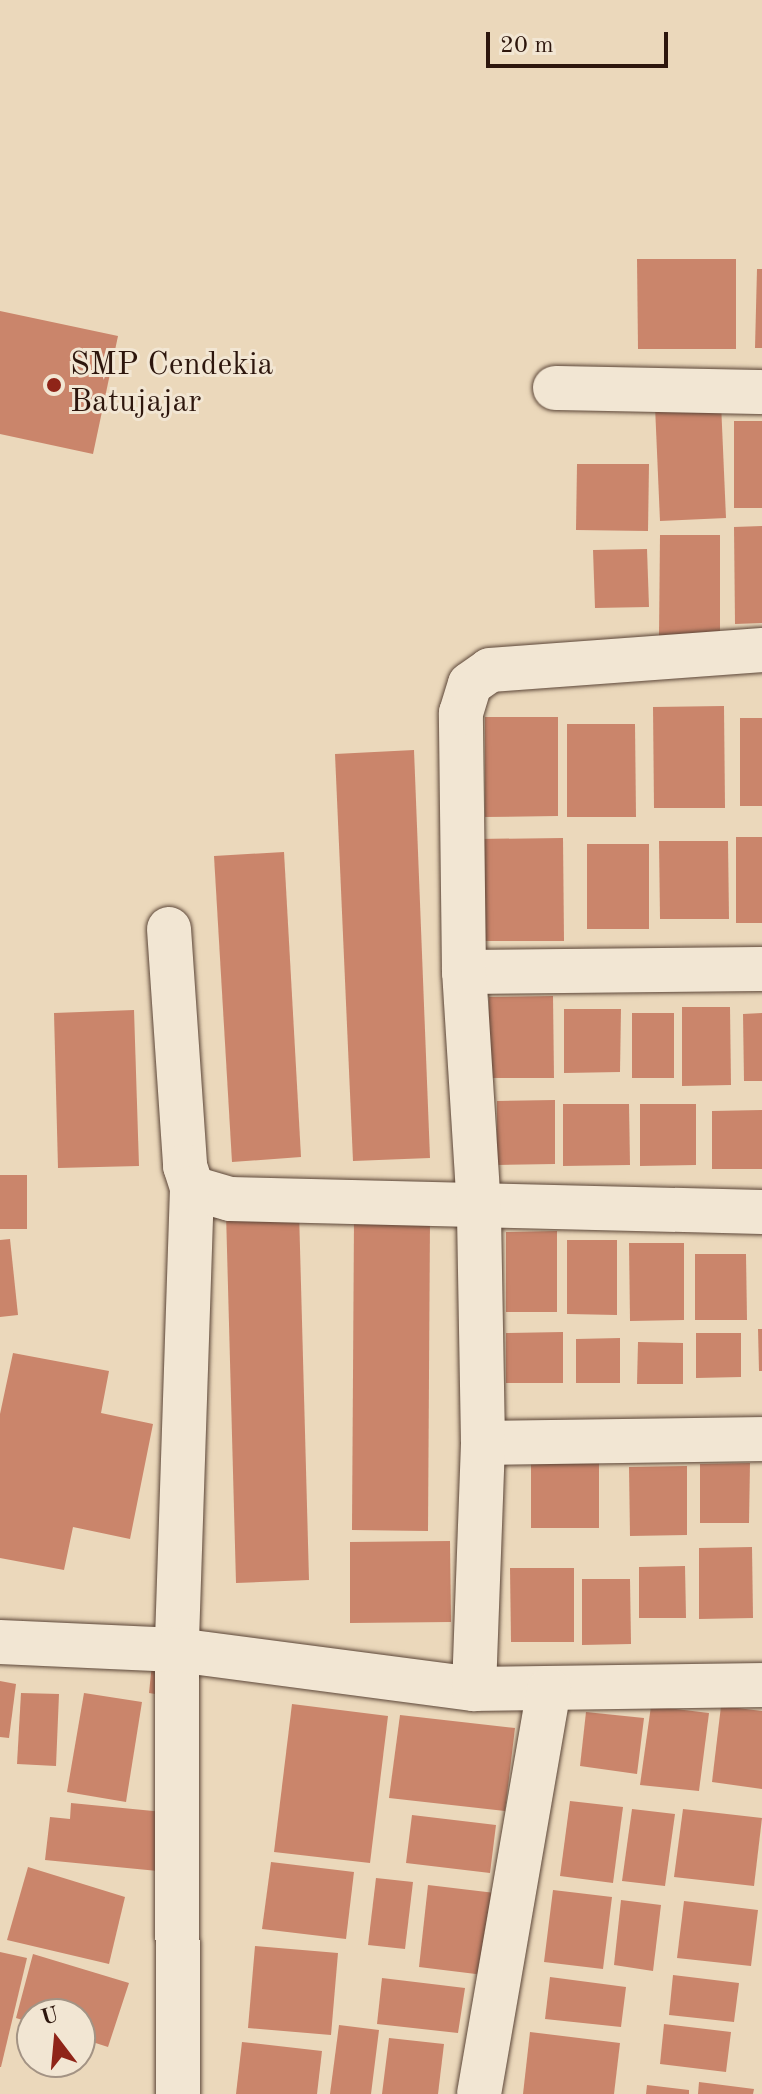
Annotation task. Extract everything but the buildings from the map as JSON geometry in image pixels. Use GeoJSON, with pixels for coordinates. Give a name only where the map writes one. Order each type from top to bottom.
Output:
{"type":"FeatureCollection","features":[{"type":"Feature","properties":{"kind":"street"},"geometry":{"type":"LineString","coordinates":[[555,388],[762,392]]}},
{"type":"Feature","properties":{"kind":"street"},"geometry":{"type":"LineString","coordinates":[[474,1689],[483,1443],[479,1209],[464,972],[461,713],[470,684],[490,670],[762,650]]}},
{"type":"Feature","properties":{"kind":"street"},"geometry":{"type":"LineString","coordinates":[[169,929],[185,1166],[192,1188],[177,1650],[178,2094]]}},
{"type":"Feature","properties":{"kind":"street"},"geometry":{"type":"LineString","coordinates":[[464,972],[762,969]]}},
{"type":"Feature","properties":{"kind":"street"},"geometry":{"type":"LineString","coordinates":[[192,1188],[230,1199],[479,1209],[762,1212]]}},
{"type":"Feature","properties":{"kind":"street"},"geometry":{"type":"LineString","coordinates":[[483,1443],[762,1439]]}},
{"type":"Feature","properties":{"kind":"street"},"geometry":{"type":"LineString","coordinates":[[0,1642],[177,1650],[474,1689],[762,1685]]}},
{"type":"Feature","properties":{"kind":"street"},"geometry":{"type":"LineString","coordinates":[[479,2094],[549,1690]]}},
{"type":"Feature","properties":{"kind":"place","name":"SMP Cendekia Batujajar"},"geometry":{"type":"Point","coordinates":[54,385]}}]}
